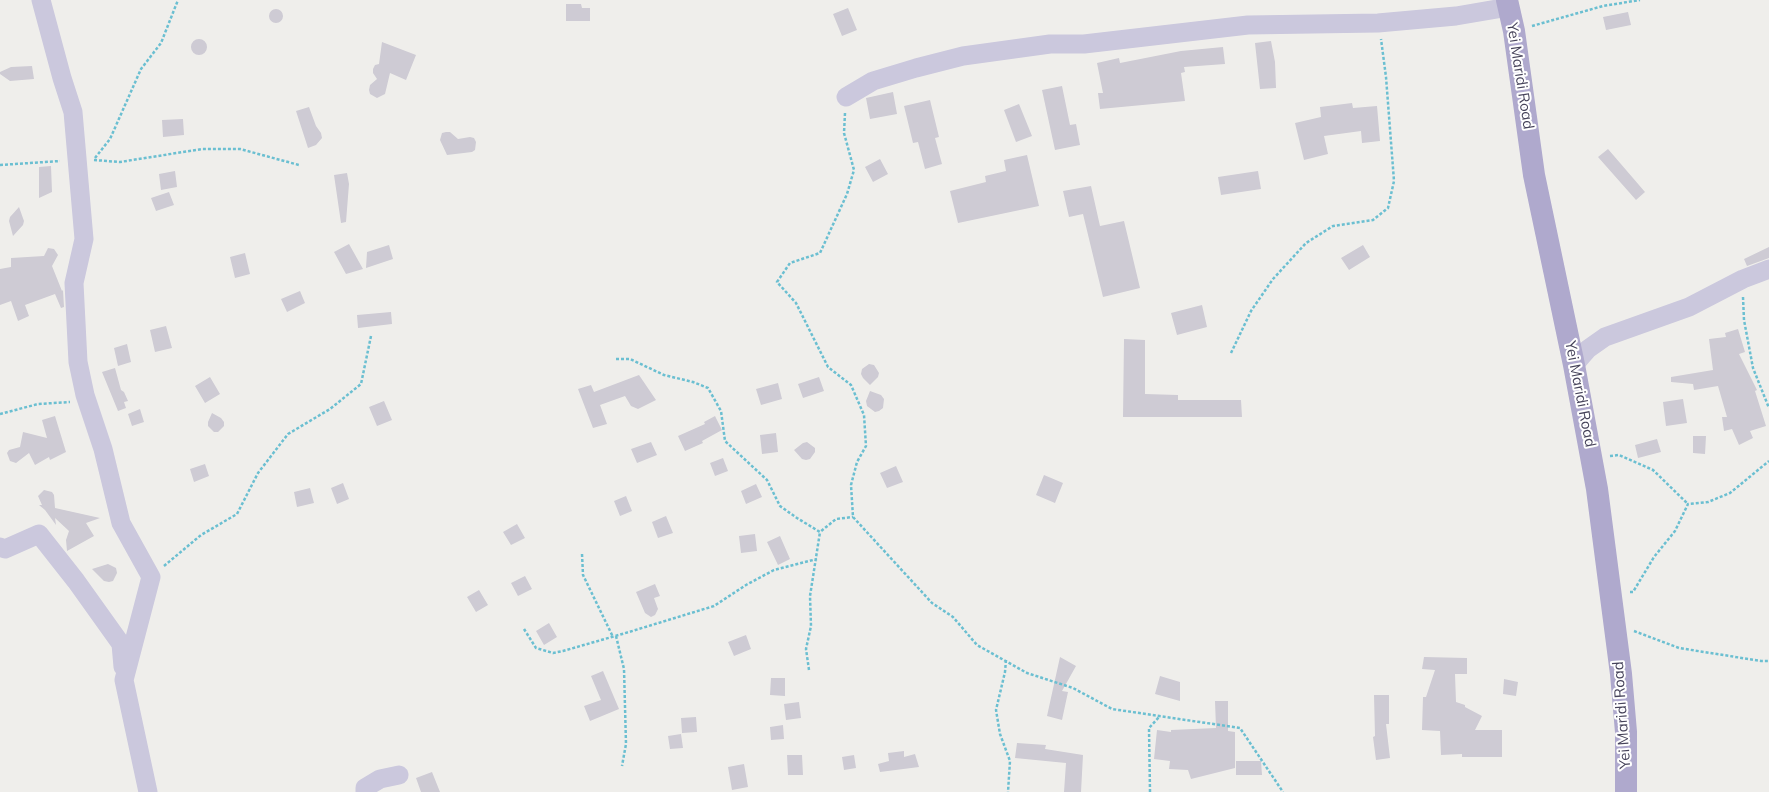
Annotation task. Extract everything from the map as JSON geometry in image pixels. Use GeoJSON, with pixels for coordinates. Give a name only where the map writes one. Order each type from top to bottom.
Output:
{"type":"FeatureCollection","features":[{"type":"Feature","properties":{"kind":"main road","name":"Yei Maridi Road"},"geometry":{"type":"LineString","coordinates":[[1508,4],[1514,30],[1534,175],[1592,458],[1616,630],[1626,732],[1626,792]]}},
{"type":"Feature","properties":{"kind":"street"},"geometry":{"type":"LineString","coordinates":[[41,0],[85,159],[84,239],[74,283],[75,332],[78,362],[87,401],[103,449],[121,523],[152,577],[124,680]]}},
{"type":"Feature","properties":{"kind":"street"},"geometry":{"type":"LineString","coordinates":[[846,97],[872,81],[963,56],[1050,44],[1084,44],[1248,26],[1378,23],[1456,16],[1508,4]]}},
{"type":"Feature","properties":{"kind":"street"},"geometry":{"type":"LineString","coordinates":[[1574,365],[1588,349],[1605,337],[1689,308],[1743,279],[1769,269]]}},
{"type":"Feature","properties":{"kind":"street"},"geometry":{"type":"LineString","coordinates":[[0,547],[5,550],[39,534],[76,581],[121,644],[124,680],[148,792]]}},
{"type":"Feature","properties":{"kind":"street"},"geometry":{"type":"LineString","coordinates":[[365,792],[364,788],[380,780],[399,775]]}},
{"type":"Feature","properties":{"kind":"path"},"geometry":{"type":"LineString","coordinates":[[85,159],[110,139],[141,69],[160,43],[178,0]]}},
{"type":"Feature","properties":{"kind":"path"},"geometry":{"type":"LineString","coordinates":[[1514,30],[1603,6],[1640,0]]}},
{"type":"Feature","properties":{"kind":"path"},"geometry":{"type":"LineString","coordinates":[[1231,353],[1256,304],[1273,279],[1306,243],[1333,226],[1373,220],[1388,208],[1394,181],[1386,77],[1378,23]]}},
{"type":"Feature","properties":{"kind":"path"},"geometry":{"type":"LineString","coordinates":[[846,97],[844,133],[854,170],[848,194],[820,253],[790,263],[777,282],[796,303],[828,367],[851,385],[864,415],[866,446],[857,462],[851,485],[853,517],[932,603],[953,617],[977,645],[1028,672],[1072,688],[1112,709],[1240,728],[1283,792]]}},
{"type":"Feature","properties":{"kind":"path"},"geometry":{"type":"LineString","coordinates":[[0,166],[85,159],[120,162],[202,149],[240,149],[299,165]]}},
{"type":"Feature","properties":{"kind":"path"},"geometry":{"type":"LineString","coordinates":[[1743,279],[1744,320],[1753,368],[1769,408]]}},
{"type":"Feature","properties":{"kind":"path"},"geometry":{"type":"LineString","coordinates":[[152,577],[201,535],[237,514],[258,473],[288,434],[330,409],[361,384],[371,336]]}},
{"type":"Feature","properties":{"kind":"path"},"geometry":{"type":"LineString","coordinates":[[616,359],[630,359],[664,375],[693,382],[708,388],[721,410],[725,441],[767,480],[780,506],[820,532]]}},
{"type":"Feature","properties":{"kind":"path"},"geometry":{"type":"LineString","coordinates":[[0,414],[38,404],[87,401]]}},
{"type":"Feature","properties":{"kind":"path"},"geometry":{"type":"LineString","coordinates":[[1592,458],[1619,454],[1652,470],[1688,504],[1708,502],[1730,493],[1769,461]]}},
{"type":"Feature","properties":{"kind":"path"},"geometry":{"type":"LineString","coordinates":[[1611,597],[1633,592],[1654,558],[1675,531],[1688,504]]}},
{"type":"Feature","properties":{"kind":"path"},"geometry":{"type":"LineString","coordinates":[[809,670],[806,649],[811,626],[810,596],[820,532],[836,519],[853,517]]}},
{"type":"Feature","properties":{"kind":"path"},"geometry":{"type":"LineString","coordinates":[[582,554],[583,575],[614,636],[624,669],[626,744],[622,766]]}},
{"type":"Feature","properties":{"kind":"path"},"geometry":{"type":"LineString","coordinates":[[524,630],[536,648],[553,653],[714,606],[746,585],[774,570],[816,559]]}},
{"type":"Feature","properties":{"kind":"path"},"geometry":{"type":"LineString","coordinates":[[1616,630],[1626,629],[1679,648],[1769,661]]}},
{"type":"Feature","properties":{"kind":"path"},"geometry":{"type":"LineString","coordinates":[[1006,660],[1005,672],[996,710],[1000,734],[1010,761],[1008,792]]}},
{"type":"Feature","properties":{"kind":"path"},"geometry":{"type":"LineString","coordinates":[[1150,792],[1148,769],[1149,728],[1160,716]]}},
{"type":"Feature","properties":{"kind":"building"},"geometry":{"type":"Polygon","coordinates":[[[566,4],[581,4],[582,8],[590,8],[590,21],[566,21],[566,4]]]}},
{"type":"Feature","properties":{"kind":"building"},"geometry":{"type":"Polygon","coordinates":[[[848,8],[857,30],[842,36],[833,14],[848,8]]]}},
{"type":"Feature","properties":{"kind":"building"},"geometry":{"type":"Polygon","coordinates":[[[273,9],[279,9],[283,13],[283,19],[279,23],[273,23],[269,19],[269,13],[273,9]]]}},
{"type":"Feature","properties":{"kind":"building"},"geometry":{"type":"Polygon","coordinates":[[[1628,12],[1631,25],[1606,30],[1603,17],[1628,12]]]}},
{"type":"Feature","properties":{"kind":"building"},"geometry":{"type":"Polygon","coordinates":[[[199,39],[206,44],[207,47],[202,54],[199,55],[192,50],[191,47],[196,40],[199,39]]]}},
{"type":"Feature","properties":{"kind":"building"},"geometry":{"type":"Polygon","coordinates":[[[1271,41],[1275,62],[1276,88],[1260,89],[1255,43],[1271,41]]]}},
{"type":"Feature","properties":{"kind":"building"},"geometry":{"type":"Polygon","coordinates":[[[382,42],[416,55],[406,80],[390,73],[385,94],[377,98],[370,94],[369,90],[370,85],[377,79],[373,73],[373,69],[375,65],[379,64],[382,42]]]}},
{"type":"Feature","properties":{"kind":"building"},"geometry":{"type":"Polygon","coordinates":[[[1223,47],[1225,64],[1184,67],[1185,72],[1181,73],[1185,101],[1100,109],[1098,93],[1103,93],[1097,63],[1119,58],[1120,63],[1181,51],[1223,47]]]}},
{"type":"Feature","properties":{"kind":"building"},"geometry":{"type":"Polygon","coordinates":[[[32,66],[34,79],[10,81],[0,74],[0,72],[11,67],[32,66]]]}},
{"type":"Feature","properties":{"kind":"building"},"geometry":{"type":"Polygon","coordinates":[[[1062,86],[1070,125],[1076,124],[1080,145],[1055,150],[1042,90],[1062,86]]]}},
{"type":"Feature","properties":{"kind":"building"},"geometry":{"type":"Polygon","coordinates":[[[893,92],[897,114],[870,119],[866,98],[893,92]]]}},
{"type":"Feature","properties":{"kind":"building"},"geometry":{"type":"Polygon","coordinates":[[[930,100],[939,137],[935,138],[942,164],[925,169],[918,142],[913,143],[904,106],[930,100]]]}},
{"type":"Feature","properties":{"kind":"building"},"geometry":{"type":"Polygon","coordinates":[[[1352,103],[1353,108],[1377,106],[1380,141],[1362,143],[1361,131],[1324,136],[1328,154],[1304,160],[1295,123],[1321,117],[1320,107],[1352,103]]]}},
{"type":"Feature","properties":{"kind":"building"},"geometry":{"type":"Polygon","coordinates":[[[1019,104],[1032,136],[1016,142],[1004,110],[1019,104]]]}},
{"type":"Feature","properties":{"kind":"building"},"geometry":{"type":"Polygon","coordinates":[[[309,107],[322,138],[316,145],[308,148],[296,111],[309,107]]]}},
{"type":"Feature","properties":{"kind":"building"},"geometry":{"type":"Polygon","coordinates":[[[183,119],[184,135],[163,137],[162,120],[183,119]]]}},
{"type":"Feature","properties":{"kind":"building"},"geometry":{"type":"Polygon","coordinates":[[[450,132],[458,139],[470,137],[474,138],[476,142],[475,150],[472,152],[447,155],[440,140],[442,133],[450,132]]]}},
{"type":"Feature","properties":{"kind":"building"},"geometry":{"type":"Polygon","coordinates":[[[1608,149],[1645,192],[1636,200],[1598,157],[1608,149]]]}},
{"type":"Feature","properties":{"kind":"building"},"geometry":{"type":"Polygon","coordinates":[[[1027,155],[1039,206],[958,223],[950,191],[986,182],[985,176],[1006,171],[1004,160],[1027,155]]]}},
{"type":"Feature","properties":{"kind":"building"},"geometry":{"type":"Polygon","coordinates":[[[880,159],[888,174],[873,182],[865,167],[880,159]]]}},
{"type":"Feature","properties":{"kind":"building"},"geometry":{"type":"Polygon","coordinates":[[[51,166],[52,192],[39,198],[39,167],[51,166]]]}},
{"type":"Feature","properties":{"kind":"building"},"geometry":{"type":"Polygon","coordinates":[[[175,171],[177,187],[161,190],[159,174],[175,171]]]}},
{"type":"Feature","properties":{"kind":"building"},"geometry":{"type":"Polygon","coordinates":[[[1258,171],[1261,189],[1221,195],[1218,177],[1258,171]]]}},
{"type":"Feature","properties":{"kind":"building"},"geometry":{"type":"Polygon","coordinates":[[[347,173],[349,184],[346,222],[341,223],[334,175],[347,173]]]}},
{"type":"Feature","properties":{"kind":"building"},"geometry":{"type":"Polygon","coordinates":[[[1091,186],[1100,226],[1124,221],[1140,288],[1103,297],[1083,214],[1069,217],[1063,191],[1091,186]]]}},
{"type":"Feature","properties":{"kind":"building"},"geometry":{"type":"Polygon","coordinates":[[[169,192],[174,205],[156,211],[151,198],[169,192]]]}},
{"type":"Feature","properties":{"kind":"building"},"geometry":{"type":"Polygon","coordinates":[[[19,207],[24,221],[23,225],[13,236],[9,221],[10,217],[19,207]]]}},
{"type":"Feature","properties":{"kind":"building"},"geometry":{"type":"Polygon","coordinates":[[[349,244],[363,269],[346,274],[334,252],[349,244]]]}},
{"type":"Feature","properties":{"kind":"building"},"geometry":{"type":"Polygon","coordinates":[[[389,245],[393,259],[366,268],[367,252],[389,245]]]}},
{"type":"Feature","properties":{"kind":"building"},"geometry":{"type":"Polygon","coordinates":[[[1363,245],[1370,257],[1349,270],[1341,258],[1363,245]]]}},
{"type":"Feature","properties":{"kind":"building"},"geometry":{"type":"Polygon","coordinates":[[[1769,247],[1769,258],[1747,266],[1744,259],[1769,247]]]}},
{"type":"Feature","properties":{"kind":"building"},"geometry":{"type":"Polygon","coordinates":[[[48,248],[54,249],[58,255],[52,266],[62,291],[63,290],[64,307],[61,308],[55,294],[25,305],[29,316],[18,321],[11,301],[0,305],[0,269],[11,267],[11,258],[44,256],[48,248]]]}},
{"type":"Feature","properties":{"kind":"building"},"geometry":{"type":"Polygon","coordinates":[[[245,253],[250,274],[235,278],[230,257],[245,253]]]}},
{"type":"Feature","properties":{"kind":"building"},"geometry":{"type":"Polygon","coordinates":[[[300,291],[305,303],[287,312],[281,299],[300,291]]]}},
{"type":"Feature","properties":{"kind":"building"},"geometry":{"type":"Polygon","coordinates":[[[1202,305],[1207,327],[1177,335],[1171,313],[1202,305]]]}},
{"type":"Feature","properties":{"kind":"building"},"geometry":{"type":"Polygon","coordinates":[[[391,312],[392,324],[358,328],[357,315],[391,312]]]}},
{"type":"Feature","properties":{"kind":"building"},"geometry":{"type":"Polygon","coordinates":[[[166,326],[172,348],[155,352],[150,330],[166,326]]]}},
{"type":"Feature","properties":{"kind":"building"},"geometry":{"type":"Polygon","coordinates":[[[1738,329],[1745,352],[1739,354],[1757,390],[1755,391],[1766,426],[1750,431],[1753,438],[1739,445],[1732,429],[1724,431],[1722,417],[1727,417],[1718,386],[1694,390],[1693,384],[1671,382],[1671,377],[1713,370],[1709,339],[1726,337],[1725,333],[1738,329]]]}},
{"type":"Feature","properties":{"kind":"building"},"geometry":{"type":"Polygon","coordinates":[[[1124,339],[1145,340],[1145,394],[1178,395],[1178,400],[1241,400],[1242,417],[1123,417],[1124,339]]]}},
{"type":"Feature","properties":{"kind":"building"},"geometry":{"type":"Polygon","coordinates":[[[127,344],[131,362],[118,366],[114,348],[127,344]]]}},
{"type":"Feature","properties":{"kind":"building"},"geometry":{"type":"Polygon","coordinates":[[[869,364],[874,365],[879,373],[878,377],[870,385],[861,374],[862,369],[869,364]]]}},
{"type":"Feature","properties":{"kind":"building"},"geometry":{"type":"Polygon","coordinates":[[[115,368],[121,390],[124,392],[128,401],[124,402],[126,408],[118,411],[102,372],[115,368]]]}},
{"type":"Feature","properties":{"kind":"building"},"geometry":{"type":"Polygon","coordinates":[[[639,375],[656,400],[638,409],[631,406],[625,396],[600,405],[607,424],[593,428],[578,389],[591,385],[594,392],[639,375]]]}},
{"type":"Feature","properties":{"kind":"building"},"geometry":{"type":"Polygon","coordinates":[[[210,377],[220,394],[205,403],[195,386],[210,377]]]}},
{"type":"Feature","properties":{"kind":"building"},"geometry":{"type":"Polygon","coordinates":[[[819,377],[824,391],[803,398],[798,384],[819,377]]]}},
{"type":"Feature","properties":{"kind":"building"},"geometry":{"type":"Polygon","coordinates":[[[778,383],[782,399],[761,405],[756,389],[778,383]]]}},
{"type":"Feature","properties":{"kind":"building"},"geometry":{"type":"Polygon","coordinates":[[[870,391],[881,395],[884,399],[883,408],[879,411],[875,412],[867,406],[866,401],[870,391]]]}},
{"type":"Feature","properties":{"kind":"building"},"geometry":{"type":"Polygon","coordinates":[[[1683,399],[1687,423],[1666,426],[1663,402],[1683,399]]]}},
{"type":"Feature","properties":{"kind":"building"},"geometry":{"type":"Polygon","coordinates":[[[384,401],[392,420],[377,426],[369,407],[384,401]]]}},
{"type":"Feature","properties":{"kind":"building"},"geometry":{"type":"Polygon","coordinates":[[[140,409],[144,422],[132,426],[128,414],[140,409]]]}},
{"type":"Feature","properties":{"kind":"building"},"geometry":{"type":"Polygon","coordinates":[[[212,413],[221,418],[224,422],[224,426],[218,432],[214,432],[208,426],[212,413]]]}},
{"type":"Feature","properties":{"kind":"building"},"geometry":{"type":"Polygon","coordinates":[[[55,416],[66,452],[50,460],[49,457],[35,465],[29,453],[16,463],[10,461],[7,453],[9,450],[20,447],[23,432],[47,438],[42,420],[55,416]]]}},
{"type":"Feature","properties":{"kind":"building"},"geometry":{"type":"Polygon","coordinates":[[[715,416],[722,430],[702,441],[703,443],[685,451],[678,436],[705,424],[704,422],[715,416]]]}},
{"type":"Feature","properties":{"kind":"building"},"geometry":{"type":"Polygon","coordinates":[[[776,433],[778,452],[762,454],[760,435],[776,433]]]}},
{"type":"Feature","properties":{"kind":"building"},"geometry":{"type":"Polygon","coordinates":[[[1693,436],[1706,436],[1705,454],[1693,453],[1693,436]]]}},
{"type":"Feature","properties":{"kind":"building"},"geometry":{"type":"Polygon","coordinates":[[[1657,439],[1661,452],[1638,458],[1635,445],[1657,439]]]}},
{"type":"Feature","properties":{"kind":"building"},"geometry":{"type":"Polygon","coordinates":[[[651,442],[657,455],[637,463],[631,449],[651,442]]]}},
{"type":"Feature","properties":{"kind":"building"},"geometry":{"type":"Polygon","coordinates":[[[807,442],[815,448],[815,452],[810,459],[806,460],[802,459],[794,450],[803,443],[807,442]]]}},
{"type":"Feature","properties":{"kind":"building"},"geometry":{"type":"Polygon","coordinates":[[[723,458],[728,471],[715,476],[710,463],[723,458]]]}},
{"type":"Feature","properties":{"kind":"building"},"geometry":{"type":"Polygon","coordinates":[[[205,464],[209,476],[194,482],[190,469],[205,464]]]}},
{"type":"Feature","properties":{"kind":"building"},"geometry":{"type":"Polygon","coordinates":[[[896,466],[903,482],[887,488],[880,473],[896,466]]]}},
{"type":"Feature","properties":{"kind":"building"},"geometry":{"type":"Polygon","coordinates":[[[1044,475],[1063,483],[1055,503],[1036,495],[1044,475]]]}},
{"type":"Feature","properties":{"kind":"building"},"geometry":{"type":"Polygon","coordinates":[[[343,483],[349,499],[337,504],[331,488],[343,483]]]}},
{"type":"Feature","properties":{"kind":"building"},"geometry":{"type":"Polygon","coordinates":[[[756,484],[762,497],[746,504],[741,491],[756,484]]]}},
{"type":"Feature","properties":{"kind":"building"},"geometry":{"type":"Polygon","coordinates":[[[310,488],[314,503],[297,507],[294,492],[310,488]]]}},
{"type":"Feature","properties":{"kind":"building"},"geometry":{"type":"Polygon","coordinates":[[[44,490],[52,492],[54,495],[55,508],[100,518],[86,523],[94,536],[67,551],[66,540],[69,531],[55,518],[56,525],[45,510],[39,505],[42,505],[38,496],[44,490]]]}},
{"type":"Feature","properties":{"kind":"building"},"geometry":{"type":"Polygon","coordinates":[[[626,496],[632,511],[620,516],[614,501],[626,496]]]}},
{"type":"Feature","properties":{"kind":"building"},"geometry":{"type":"Polygon","coordinates":[[[666,516],[673,533],[658,538],[652,522],[666,516]]]}},
{"type":"Feature","properties":{"kind":"building"},"geometry":{"type":"Polygon","coordinates":[[[517,524],[525,538],[511,545],[503,532],[517,524]]]}},
{"type":"Feature","properties":{"kind":"building"},"geometry":{"type":"Polygon","coordinates":[[[755,534],[757,551],[741,553],[739,536],[755,534]]]}},
{"type":"Feature","properties":{"kind":"building"},"geometry":{"type":"Polygon","coordinates":[[[780,536],[790,559],[778,565],[767,542],[780,536]]]}},
{"type":"Feature","properties":{"kind":"building"},"geometry":{"type":"Polygon","coordinates":[[[108,564],[116,568],[117,573],[113,581],[109,582],[104,581],[92,569],[108,564]]]}},
{"type":"Feature","properties":{"kind":"building"},"geometry":{"type":"Polygon","coordinates":[[[525,576],[532,589],[518,596],[511,583],[525,576]]]}},
{"type":"Feature","properties":{"kind":"building"},"geometry":{"type":"Polygon","coordinates":[[[655,584],[660,596],[654,598],[658,609],[655,615],[651,617],[645,613],[636,592],[655,584]]]}},
{"type":"Feature","properties":{"kind":"building"},"geometry":{"type":"Polygon","coordinates":[[[479,590],[488,605],[476,612],[467,597],[479,590]]]}},
{"type":"Feature","properties":{"kind":"building"},"geometry":{"type":"Polygon","coordinates":[[[549,623],[557,637],[544,645],[536,631],[549,623]]]}},
{"type":"Feature","properties":{"kind":"building"},"geometry":{"type":"Polygon","coordinates":[[[746,635],[751,649],[734,656],[728,642],[746,635]]]}},
{"type":"Feature","properties":{"kind":"building"},"geometry":{"type":"Polygon","coordinates":[[[1060,657],[1076,666],[1062,691],[1068,692],[1062,720],[1047,716],[1060,657]]]}},
{"type":"Feature","properties":{"kind":"building"},"geometry":{"type":"Polygon","coordinates":[[[1424,657],[1467,658],[1467,674],[1455,674],[1456,702],[1465,705],[1465,707],[1482,716],[1475,730],[1502,730],[1502,757],[1462,757],[1462,754],[1441,755],[1440,731],[1422,730],[1423,697],[1426,697],[1435,670],[1422,669],[1424,657]]]}},
{"type":"Feature","properties":{"kind":"building"},"geometry":{"type":"Polygon","coordinates":[[[603,671],[619,709],[590,721],[584,706],[601,700],[591,676],[603,671]]]}},
{"type":"Feature","properties":{"kind":"building"},"geometry":{"type":"Polygon","coordinates":[[[1160,676],[1180,682],[1180,701],[1155,694],[1160,676]]]}},
{"type":"Feature","properties":{"kind":"building"},"geometry":{"type":"Polygon","coordinates":[[[771,678],[785,678],[785,696],[770,695],[771,678]]]}},
{"type":"Feature","properties":{"kind":"building"},"geometry":{"type":"Polygon","coordinates":[[[1504,679],[1518,682],[1516,696],[1503,694],[1504,679]]]}},
{"type":"Feature","properties":{"kind":"building"},"geometry":{"type":"Polygon","coordinates":[[[1374,695],[1389,695],[1389,724],[1386,724],[1390,758],[1376,760],[1373,737],[1375,736],[1374,695]]]}},
{"type":"Feature","properties":{"kind":"building"},"geometry":{"type":"Polygon","coordinates":[[[1215,701],[1228,701],[1228,731],[1235,732],[1235,768],[1191,779],[1188,770],[1169,769],[1170,761],[1154,759],[1157,730],[1171,732],[1171,730],[1216,728],[1215,701]]]}},
{"type":"Feature","properties":{"kind":"building"},"geometry":{"type":"Polygon","coordinates":[[[799,702],[801,718],[786,720],[784,704],[799,702]]]}},
{"type":"Feature","properties":{"kind":"building"},"geometry":{"type":"Polygon","coordinates":[[[696,717],[697,732],[682,733],[681,718],[696,717]]]}},
{"type":"Feature","properties":{"kind":"building"},"geometry":{"type":"Polygon","coordinates":[[[783,725],[784,739],[771,740],[770,727],[783,725]]]}},
{"type":"Feature","properties":{"kind":"building"},"geometry":{"type":"Polygon","coordinates":[[[681,734],[683,748],[670,749],[668,736],[681,734]]]}},
{"type":"Feature","properties":{"kind":"building"},"geometry":{"type":"Polygon","coordinates":[[[1017,743],[1046,745],[1045,749],[1083,755],[1081,792],[1064,792],[1066,763],[1015,758],[1017,743]]]}},
{"type":"Feature","properties":{"kind":"building"},"geometry":{"type":"Polygon","coordinates":[[[904,751],[904,757],[915,754],[919,767],[880,772],[878,764],[889,761],[888,753],[904,751]]]}},
{"type":"Feature","properties":{"kind":"building"},"geometry":{"type":"Polygon","coordinates":[[[787,755],[802,755],[803,775],[788,775],[787,755]]]}},
{"type":"Feature","properties":{"kind":"building"},"geometry":{"type":"Polygon","coordinates":[[[854,755],[856,768],[844,770],[842,757],[854,755]]]}},
{"type":"Feature","properties":{"kind":"building"},"geometry":{"type":"Polygon","coordinates":[[[1236,761],[1261,761],[1262,775],[1236,775],[1236,761]]]}},
{"type":"Feature","properties":{"kind":"building"},"geometry":{"type":"Polygon","coordinates":[[[744,764],[748,787],[732,790],[728,767],[744,764]]]}},
{"type":"Feature","properties":{"kind":"building"},"geometry":{"type":"Polygon","coordinates":[[[432,772],[440,792],[421,792],[416,778],[432,772]]]}}]}
